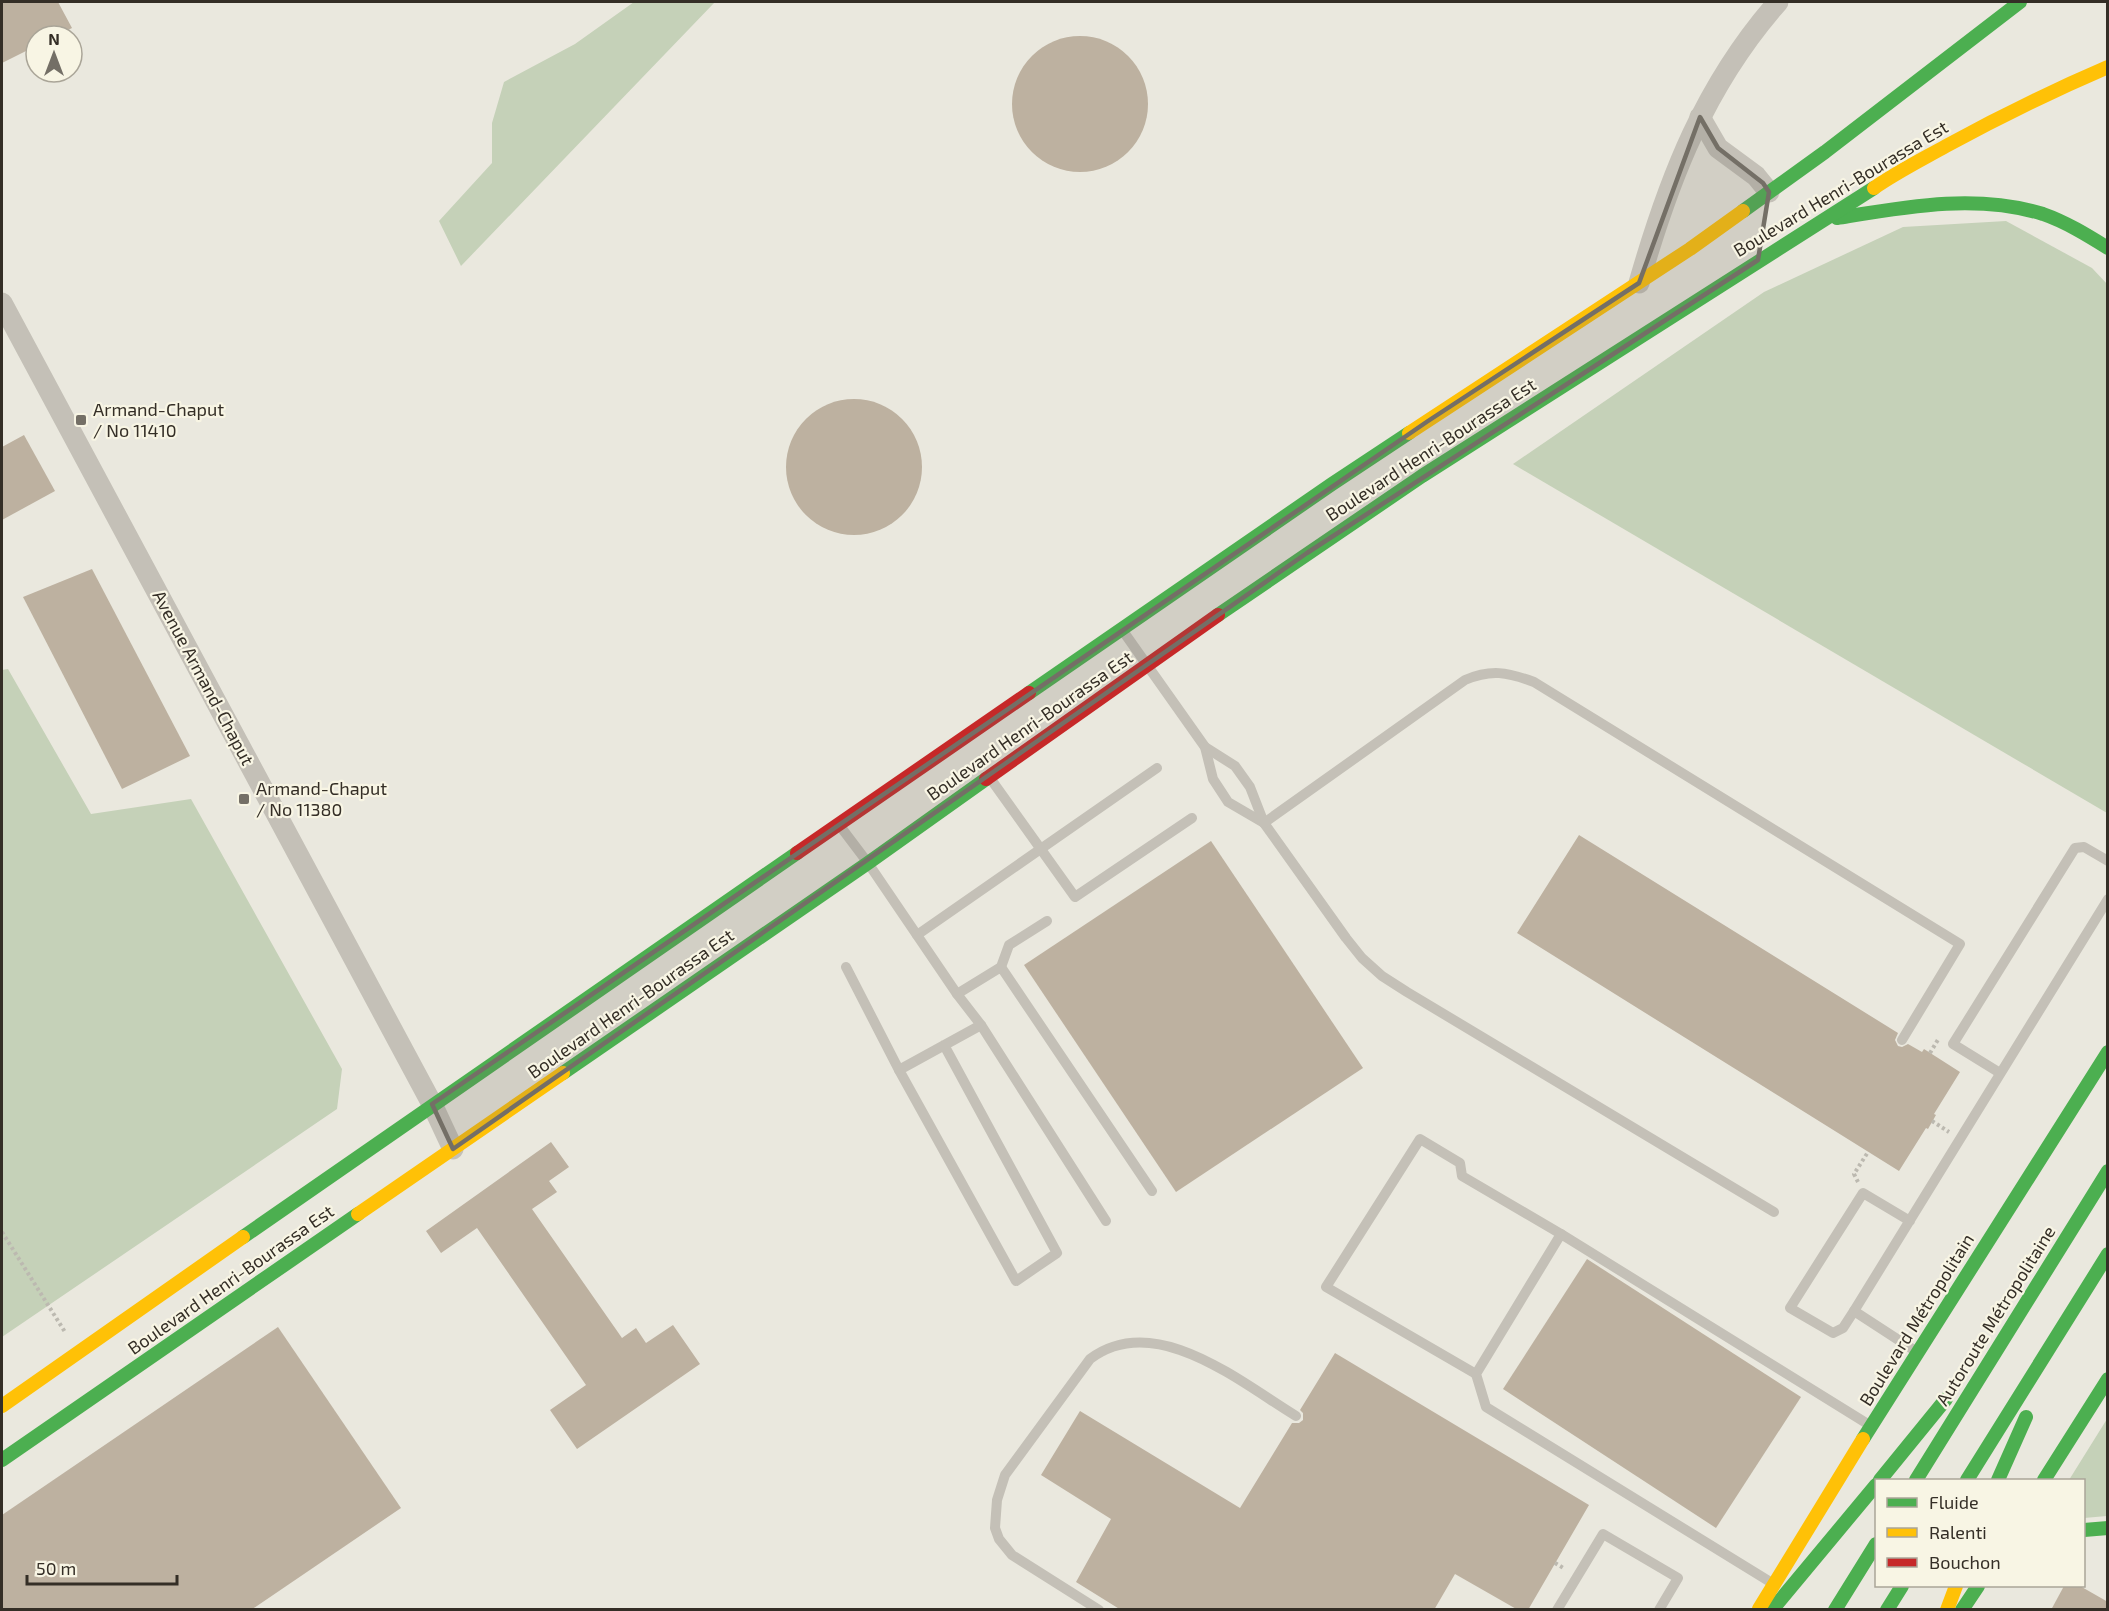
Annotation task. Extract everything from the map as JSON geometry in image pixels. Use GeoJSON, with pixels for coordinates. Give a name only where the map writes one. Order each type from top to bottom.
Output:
{"type":"FeatureCollection","features":[{"type":"Feature","properties":{"kind":"main road","name":"Boulevard Henri-Bourassa Est"},"geometry":{"type":"LineString","coordinates":[[2,1406],[432,1104],[1332,484],[1640,283],[1834,145],[2020,2]]}},
{"type":"Feature","properties":{"kind":"main road","name":"Boulevard Henri-Bourassa Est"},"geometry":{"type":"LineString","coordinates":[[2,1460],[868,863],[1307,553],[1412,483],[1893,175],[2055,90],[2108,67]]}},
{"type":"Feature","properties":{"kind":"main road"},"geometry":{"type":"LineString","coordinates":[[1766,214],[1769,192]]}},
{"type":"Feature","properties":{"kind":"main road"},"geometry":{"type":"LineString","coordinates":[[1826,220],[1932,204],[1999,204],[2044,216],[2087,235],[2108,248]]}},
{"type":"Feature","properties":{"kind":"main road"},"geometry":{"type":"LineString","coordinates":[[1758,260],[1761,239]]}},
{"type":"Feature","properties":{"kind":"main road","name":"Boulevard Métropolitain"},"geometry":{"type":"LineString","coordinates":[[1759,1610],[2108,1052]]}},
{"type":"Feature","properties":{"kind":"main road","name":"Autoroute Métropolitaine"},"geometry":{"type":"LineString","coordinates":[[1917,1479],[2108,1171]]}},
{"type":"Feature","properties":{"kind":"main road"},"geometry":{"type":"LineString","coordinates":[[1968,1479],[2108,1254]]}},
{"type":"Feature","properties":{"kind":"main road"},"geometry":{"type":"LineString","coordinates":[[1967,1373],[2032,1293]]}},
{"type":"Feature","properties":{"kind":"main road"},"geometry":{"type":"LineString","coordinates":[[1998,1479],[2073,1308]]}},
{"type":"Feature","properties":{"kind":"main road"},"geometry":{"type":"LineString","coordinates":[[2045,1479],[2108,1380]]}},
{"type":"Feature","properties":{"kind":"main road"},"geometry":{"type":"LineString","coordinates":[[1881,1479],[1952,1391]]}},
{"type":"Feature","properties":{"kind":"main road"},"geometry":{"type":"LineString","coordinates":[[1772,1610],[1875,1486]]}},
{"type":"Feature","properties":{"kind":"main road"},"geometry":{"type":"LineString","coordinates":[[2085,1530],[2108,1528]]}},
{"type":"Feature","properties":{"kind":"main road"},"geometry":{"type":"LineString","coordinates":[[1835,1610],[1875,1546]]}},
{"type":"Feature","properties":{"kind":"main road"},"geometry":{"type":"LineString","coordinates":[[1887,1610],[1901,1587]]}},
{"type":"Feature","properties":{"kind":"main road"},"geometry":{"type":"LineString","coordinates":[[1947,1610],[1956,1587]]}},
{"type":"Feature","properties":{"kind":"main road"},"geometry":{"type":"LineString","coordinates":[[1962,1610],[1977,1587]]}},
{"type":"Feature","properties":{"kind":"street"},"geometry":{"type":"LineString","coordinates":[[1640,283],[1652,238],[1700,117],[1738,51],[1778,2]]}},
{"type":"Feature","properties":{"kind":"street"},"geometry":{"type":"LineString","coordinates":[[1700,117],[1718,148],[1756,176],[1769,192]]}},
{"type":"Feature","properties":{"kind":"street","name":"Avenue Armand-Chaput"},"geometry":{"type":"LineString","coordinates":[[2,303],[432,1104],[453,1149]]}},
{"type":"Feature","properties":{"kind":"lane"},"geometry":{"type":"LineString","coordinates":[[1122,629],[1205,747],[1213,779],[1228,802],[1264,823]]}},
{"type":"Feature","properties":{"kind":"lane"},"geometry":{"type":"LineString","coordinates":[[1264,823],[1465,680],[1489,672],[1515,675],[1534,682],[1960,944],[1902,1040]]}},
{"type":"Feature","properties":{"kind":"lane"},"geometry":{"type":"LineString","coordinates":[[1205,747],[1235,766],[1250,787],[1264,823],[1346,939],[1382,976],[1774,1212]]}},
{"type":"Feature","properties":{"kind":"lane"},"geometry":{"type":"LineString","coordinates":[[917,935],[1157,768]]}},
{"type":"Feature","properties":{"kind":"lane"},"geometry":{"type":"LineString","coordinates":[[989,777],[1075,897],[1192,818]]}},
{"type":"Feature","properties":{"kind":"lane"},"geometry":{"type":"LineString","coordinates":[[838,823],[981,1025],[1106,1221]]}},
{"type":"Feature","properties":{"kind":"lane"},"geometry":{"type":"LineString","coordinates":[[2000,1073],[1953,1044],[2075,848],[2084,847],[2108,861]]}},
{"type":"Feature","properties":{"kind":"lane"},"geometry":{"type":"LineString","coordinates":[[1910,1221],[1863,1193],[1790,1308],[1833,1333],[1844,1328],[1910,1221],[2000,1073],[2108,899]]}},
{"type":"Feature","properties":{"kind":"lane"},"geometry":{"type":"LineString","coordinates":[[957,994],[1001,966],[1009,945],[1047,921]]}},
{"type":"Feature","properties":{"kind":"lane"},"geometry":{"type":"LineString","coordinates":[[846,966],[899,1070],[1016,1281],[1058,1253],[944,1045]]}},
{"type":"Feature","properties":{"kind":"lane"},"geometry":{"type":"LineString","coordinates":[[1001,966],[1152,1191]]}},
{"type":"Feature","properties":{"kind":"lane"},"geometry":{"type":"LineString","coordinates":[[899,1070],[981,1025]]}},
{"type":"Feature","properties":{"kind":"lane"},"geometry":{"type":"LineString","coordinates":[[1774,1584],[1486,1407],[1476,1374],[1326,1287],[1420,1139],[1460,1163],[1462,1176],[1561,1234],[1872,1426]]}},
{"type":"Feature","properties":{"kind":"lane"},"geometry":{"type":"LineString","coordinates":[[1476,1374],[1561,1234]]}},
{"type":"Feature","properties":{"kind":"lane"},"geometry":{"type":"LineString","coordinates":[[1854,1311],[1918,1353]]}},
{"type":"Feature","properties":{"kind":"lane"},"geometry":{"type":"LineString","coordinates":[[1099,1610],[1012,1555],[999,1539],[995,1528],[997,1500],[1005,1475],[1089,1359],[1101,1351],[1126,1342],[1142,1341],[1160,1344],[1178,1349],[1215,1366],[1296,1416]]}},
{"type":"Feature","properties":{"kind":"lane"},"geometry":{"type":"LineString","coordinates":[[1557,1610],[1603,1534],[1678,1578],[1659,1610]]}},
{"type":"Feature","properties":{"kind":"path"},"geometry":{"type":"LineString","coordinates":[[1930,1053],[1938,1038],[1942,1040]]}},
{"type":"Feature","properties":{"kind":"path"},"geometry":{"type":"LineString","coordinates":[[1932,1121],[1946,1131]]}},
{"type":"Feature","properties":{"kind":"path"},"geometry":{"type":"LineString","coordinates":[[1854,1174],[1868,1152]]}},
{"type":"Feature","properties":{"kind":"path"},"geometry":{"type":"LineString","coordinates":[[2,1232],[78,1353]]}},
{"type":"Feature","properties":{"kind":"path"},"geometry":{"type":"LineString","coordinates":[[1555,1563],[1569,1571]]}},
{"type":"Feature","properties":{"kind":"highlighted area"},"geometry":{"type":"Polygon","coordinates":[[[1700,117],[1718,148],[1763,183],[1769,192],[1758,260],[1307,553],[453,1149],[432,1104],[1428,421],[1639,283],[1700,117]]]}},
{"type":"Feature","properties":{"kind":"green space"},"geometry":{"type":"Polygon","coordinates":[[[634,2],[715,2],[461,266],[439,221],[492,163],[492,123],[504,82],[575,44],[634,2]]]}},
{"type":"Feature","properties":{"kind":"green space"},"geometry":{"type":"Polygon","coordinates":[[[2006,221],[2092,268],[2108,285],[2107,813],[1513,464],[1764,292],[1903,227],[2006,221]]]}},
{"type":"Feature","properties":{"kind":"green space"},"geometry":{"type":"Polygon","coordinates":[[[8,669],[91,814],[191,799],[342,1069],[337,1109],[2,1337],[2,670],[8,669]]]}},
{"type":"Feature","properties":{"kind":"green space"},"geometry":{"type":"Polygon","coordinates":[[[2107,1419],[2107,1516],[2085,1518],[2085,1479],[2070,1479],[2107,1419]]]}},
{"type":"Feature","properties":{"kind":"building"},"geometry":{"type":"Polygon","coordinates":[[[2,2],[58,2],[70,24],[24,24],[24,52],[2,63],[2,2]]]}},
{"type":"Feature","properties":{"kind":"building"},"geometry":{"type":"Polygon","coordinates":[[[1080,36],[1106,41],[1118,47],[1128,56],[1137,66],[1143,78],[1148,104],[1143,130],[1137,142],[1128,152],[1118,161],[1106,167],[1080,172],[1054,167],[1042,161],[1032,152],[1023,142],[1017,130],[1012,104],[1017,78],[1023,66],[1032,56],[1042,47],[1054,41],[1080,36]]]}},
{"type":"Feature","properties":{"kind":"building"},"geometry":{"type":"Polygon","coordinates":[[[854,399],[880,404],[892,410],[902,419],[911,429],[917,441],[922,467],[917,493],[911,505],[902,515],[892,524],[880,530],[854,535],[828,530],[816,524],[806,515],[797,505],[791,493],[786,467],[791,441],[797,429],[806,419],[816,410],[828,404],[854,399]]]}},
{"type":"Feature","properties":{"kind":"building"},"geometry":{"type":"Polygon","coordinates":[[[24,435],[55,491],[2,520],[2,447],[24,435]]]}},
{"type":"Feature","properties":{"kind":"building"},"geometry":{"type":"Polygon","coordinates":[[[92,569],[190,756],[122,789],[23,597],[92,569]]]}},
{"type":"Feature","properties":{"kind":"building"},"geometry":{"type":"Polygon","coordinates":[[[1579,835],[1898,1033],[1895,1040],[1898,1046],[1908,1044],[1922,1052],[1924,1049],[1960,1072],[1934,1114],[1936,1115],[1928,1129],[1926,1128],[1899,1171],[1517,933],[1579,835]]]}},
{"type":"Feature","properties":{"kind":"building"},"geometry":{"type":"Polygon","coordinates":[[[1211,841],[1363,1068],[1176,1192],[1024,965],[1211,841]]]}},
{"type":"Feature","properties":{"kind":"building"},"geometry":{"type":"Polygon","coordinates":[[[551,1142],[569,1167],[549,1181],[557,1192],[532,1209],[622,1338],[636,1328],[646,1343],[673,1325],[700,1364],[577,1449],[550,1410],[586,1385],[477,1228],[441,1253],[426,1231],[551,1142]]]}},
{"type":"Feature","properties":{"kind":"building"},"geometry":{"type":"Polygon","coordinates":[[[1587,1259],[1801,1397],[1716,1528],[1503,1389],[1587,1259]]]}},
{"type":"Feature","properties":{"kind":"building"},"geometry":{"type":"Polygon","coordinates":[[[278,1327],[401,1508],[251,1610],[2,1610],[2,1515],[278,1327]]]}},
{"type":"Feature","properties":{"kind":"building"},"geometry":{"type":"Polygon","coordinates":[[[1335,1353],[1589,1505],[1528,1610],[1518,1610],[1455,1574],[1434,1610],[1121,1610],[1076,1582],[1111,1519],[1041,1475],[1080,1411],[1240,1508],[1292,1423],[1299,1423],[1303,1420],[1303,1413],[1300,1410],[1335,1353]]]}},
{"type":"Feature","properties":{"kind":"building"},"geometry":{"type":"Polygon","coordinates":[[[2063,1587],[2082,1587],[2108,1602],[2108,1610],[2051,1610],[2063,1587]]]}},
{"type":"Feature","properties":{"kind":"traffic: fast"},"geometry":{"type":"LineString","coordinates":[[1743,211],[1825,152],[2020,2]]}},
{"type":"Feature","properties":{"kind":"traffic: fast"},"geometry":{"type":"LineString","coordinates":[[1218,615],[1422,476],[1874,188]]}},
{"type":"Feature","properties":{"kind":"traffic: fast"},"geometry":{"type":"LineString","coordinates":[[1837,218],[1914,206],[1992,204],[2043,214],[2068,225],[2108,248]]}},
{"type":"Feature","properties":{"kind":"traffic: fast"},"geometry":{"type":"LineString","coordinates":[[1029,693],[1409,433]]}},
{"type":"Feature","properties":{"kind":"traffic: fast"},"geometry":{"type":"LineString","coordinates":[[563,1073],[986,779]]}},
{"type":"Feature","properties":{"kind":"traffic: fast"},"geometry":{"type":"LineString","coordinates":[[243,1237],[797,853]]}},
{"type":"Feature","properties":{"kind":"traffic: fast"},"geometry":{"type":"LineString","coordinates":[[1863,1439],[2108,1052]]}},
{"type":"Feature","properties":{"kind":"traffic: fast"},"geometry":{"type":"LineString","coordinates":[[1917,1479],[2108,1171]]}},
{"type":"Feature","properties":{"kind":"traffic: fast"},"geometry":{"type":"LineString","coordinates":[[2,1460],[358,1214]]}},
{"type":"Feature","properties":{"kind":"traffic: fast"},"geometry":{"type":"LineString","coordinates":[[1968,1479],[2108,1254]]}},
{"type":"Feature","properties":{"kind":"traffic: fast"},"geometry":{"type":"LineString","coordinates":[[2045,1479],[2108,1379]]}},
{"type":"Feature","properties":{"kind":"traffic: fast"},"geometry":{"type":"LineString","coordinates":[[1881,1479],[1946,1399]]}},
{"type":"Feature","properties":{"kind":"traffic: fast"},"geometry":{"type":"LineString","coordinates":[[1998,1479],[2026,1417]]}},
{"type":"Feature","properties":{"kind":"traffic: fast"},"geometry":{"type":"LineString","coordinates":[[1772,1610],[1875,1486]]}},
{"type":"Feature","properties":{"kind":"traffic: fast"},"geometry":{"type":"LineString","coordinates":[[2085,1530],[2108,1528]]}},
{"type":"Feature","properties":{"kind":"traffic: fast"},"geometry":{"type":"LineString","coordinates":[[1835,1610],[1875,1546]]}},
{"type":"Feature","properties":{"kind":"traffic: fast"},"geometry":{"type":"LineString","coordinates":[[1887,1610],[1901,1587]]}},
{"type":"Feature","properties":{"kind":"traffic: fast"},"geometry":{"type":"LineString","coordinates":[[1962,1610],[1977,1587]]}},
{"type":"Feature","properties":{"kind":"traffic: slow"},"geometry":{"type":"LineString","coordinates":[[1874,188],[1909,166],[1986,125],[2108,67]]}},
{"type":"Feature","properties":{"kind":"traffic: slow"},"geometry":{"type":"LineString","coordinates":[[1409,433],[1690,249],[1743,211]]}},
{"type":"Feature","properties":{"kind":"traffic: slow"},"geometry":{"type":"LineString","coordinates":[[358,1214],[563,1073]]}},
{"type":"Feature","properties":{"kind":"traffic: slow"},"geometry":{"type":"LineString","coordinates":[[2,1406],[243,1237]]}},
{"type":"Feature","properties":{"kind":"traffic: slow"},"geometry":{"type":"LineString","coordinates":[[1759,1609],[1863,1439]]}},
{"type":"Feature","properties":{"kind":"traffic: slow"},"geometry":{"type":"LineString","coordinates":[[1947,1610],[1956,1587]]}},
{"type":"Feature","properties":{"kind":"traffic: jam"},"geometry":{"type":"LineString","coordinates":[[986,779],[1218,615]]}},
{"type":"Feature","properties":{"kind":"traffic: jam"},"geometry":{"type":"LineString","coordinates":[[797,853],[1029,693]]}},
{"type":"Feature","properties":{"kind":"place","name":"Armand-Chaput / No 11410"},"geometry":{"type":"Point","coordinates":[81,420]}},
{"type":"Feature","properties":{"kind":"place","name":"Armand-Chaput / No 11380"},"geometry":{"type":"Point","coordinates":[244,799]}}]}
